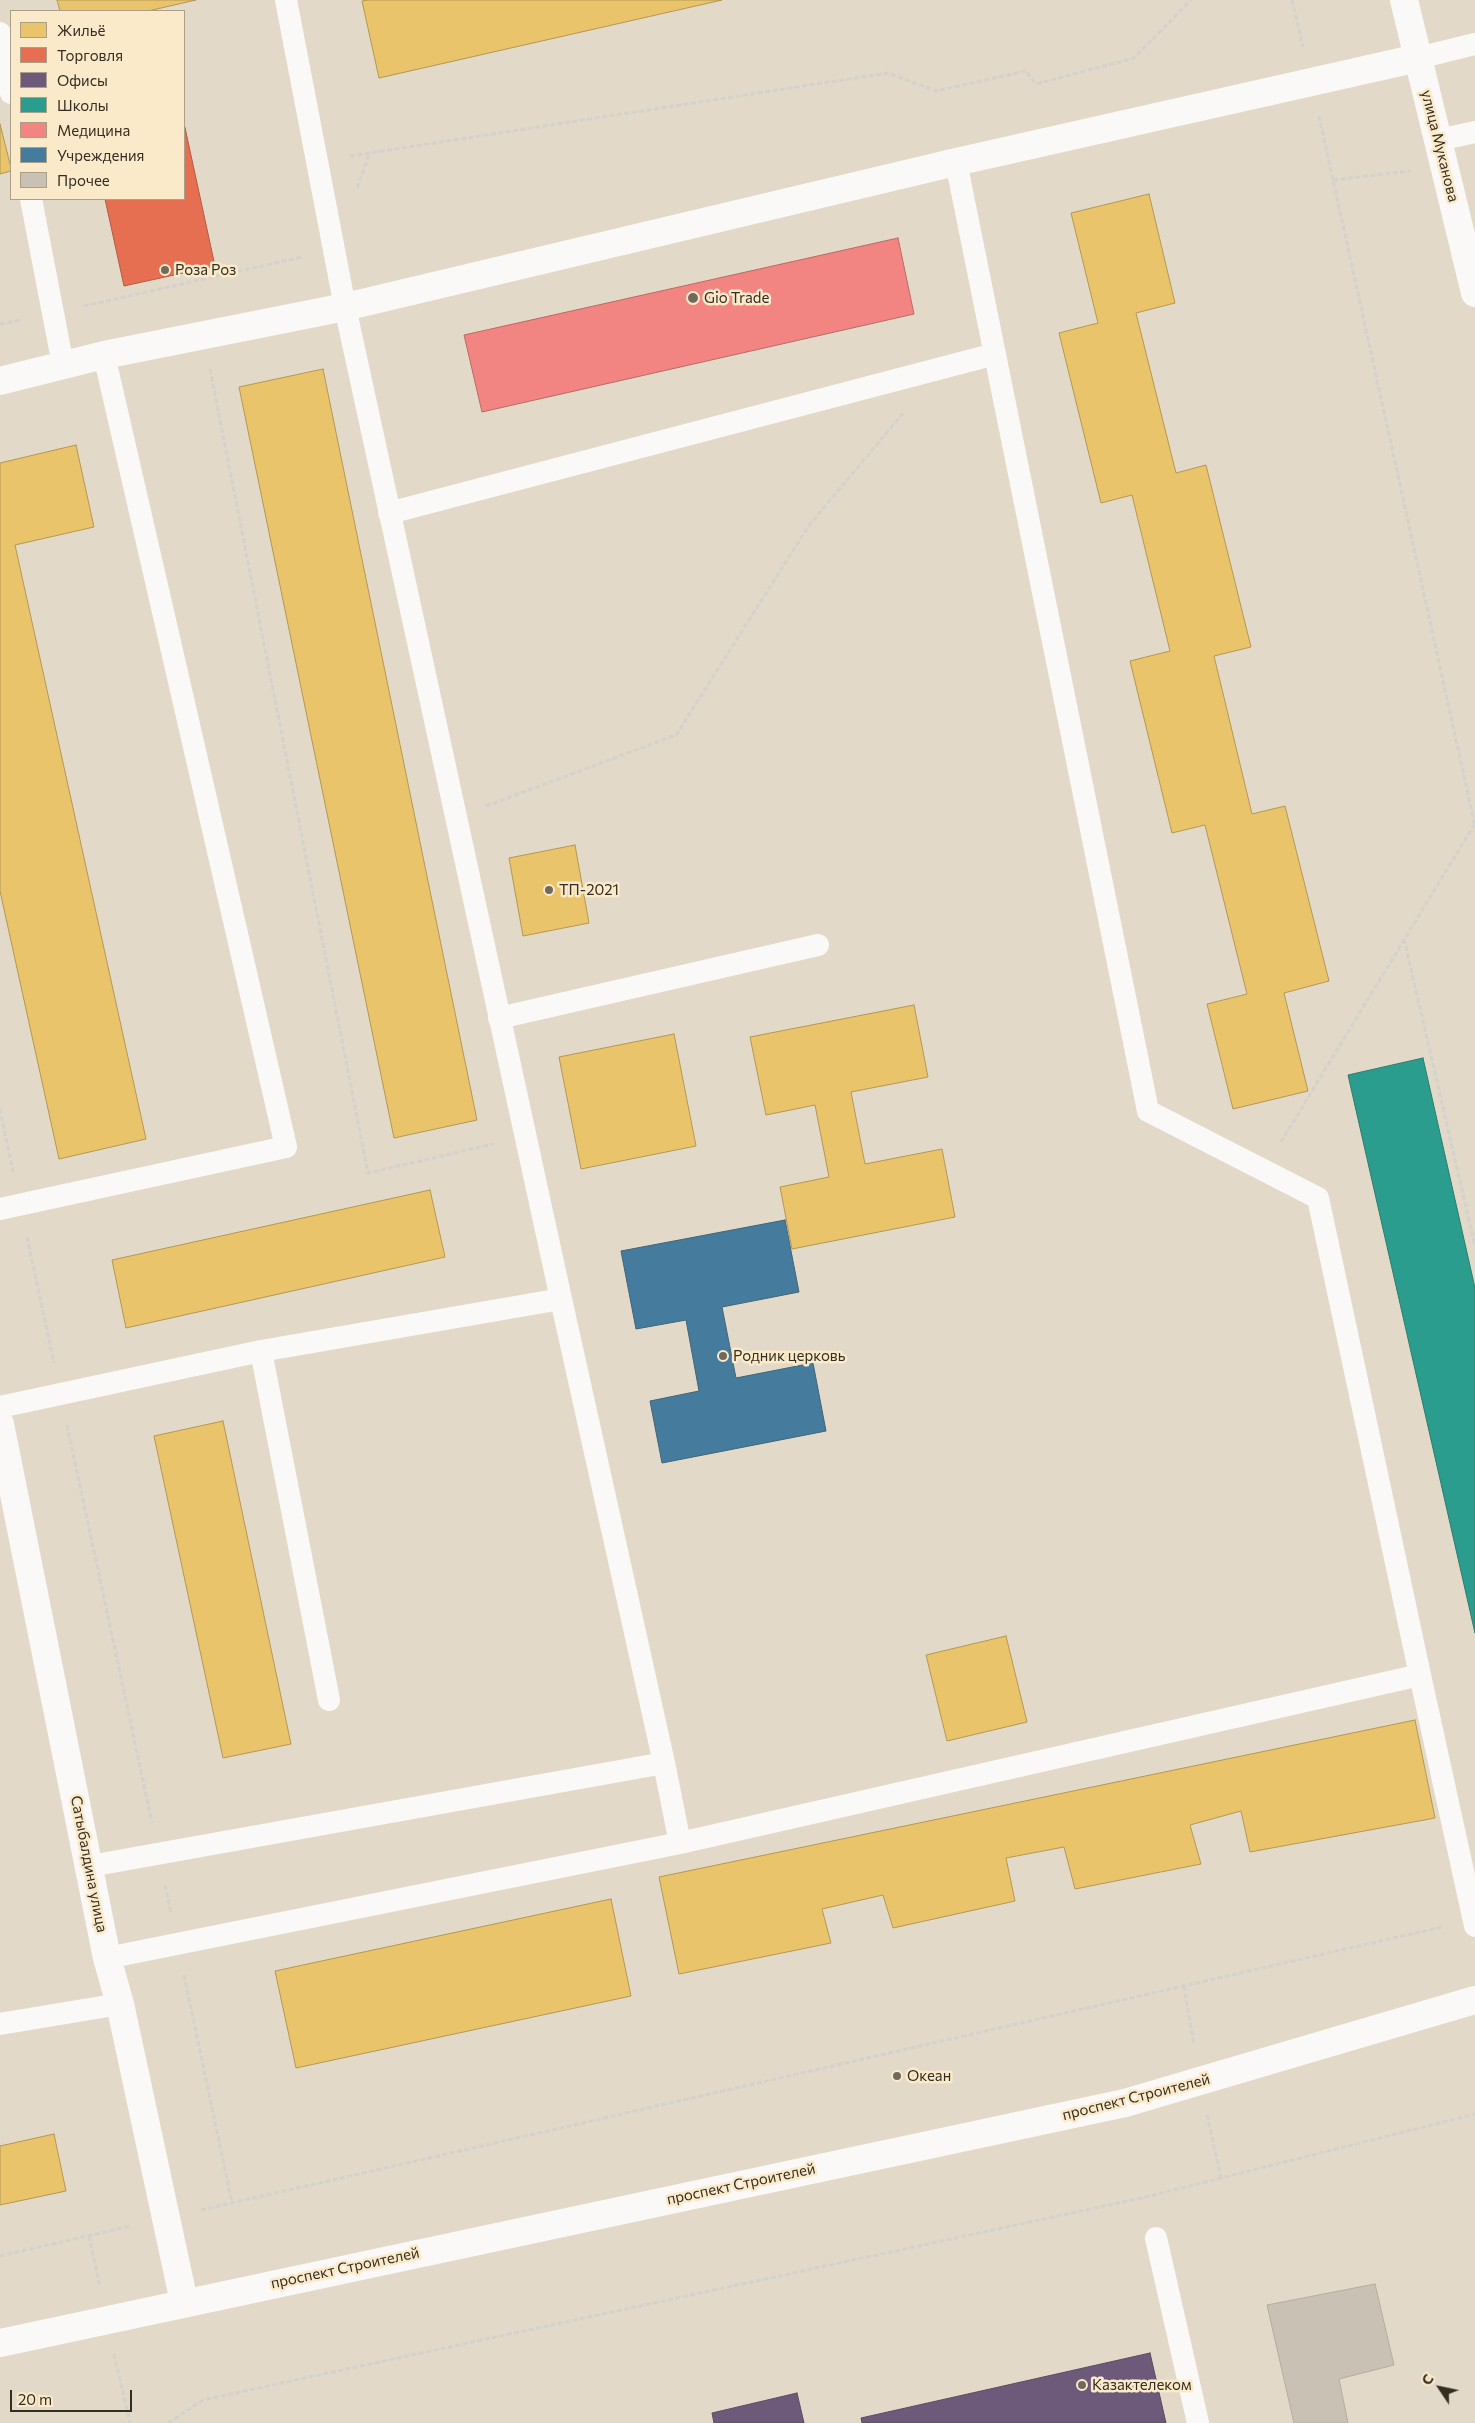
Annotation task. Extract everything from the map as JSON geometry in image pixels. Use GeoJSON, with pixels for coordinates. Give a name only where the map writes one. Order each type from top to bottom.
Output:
{"type":"FeatureCollection","features":[{"type":"Feature","properties":{"kind":"street","name":"улица Муканова"},"geometry":{"type":"LineString","coordinates":[[1404,0],[1446,166],[1475,293]]}},
{"type":"Feature","properties":{"kind":"street"},"geometry":{"type":"LineString","coordinates":[[0,381],[104,355],[344,307],[956,162],[1418,58]]}},
{"type":"Feature","properties":{"kind":"street","name":"Сатыбалдина улица"},"geometry":{"type":"LineString","coordinates":[[0,1424],[108,1958],[120,2004],[184,2302]]}},
{"type":"Feature","properties":{"kind":"street","name":"проспект Строителей"},"geometry":{"type":"LineString","coordinates":[[0,2343],[184,2302],[1125,2103],[1475,2000]]}},
{"type":"Feature","properties":{"kind":"lane"},"geometry":{"type":"LineString","coordinates":[[286,0],[344,307],[680,1843]]}},
{"type":"Feature","properties":{"kind":"lane"},"geometry":{"type":"LineString","coordinates":[[0,33],[10,87]]}},
{"type":"Feature","properties":{"kind":"lane"},"geometry":{"type":"LineString","coordinates":[[1418,58],[1475,44]]}},
{"type":"Feature","properties":{"kind":"lane"},"geometry":{"type":"LineString","coordinates":[[1439,140],[1475,132]]}},
{"type":"Feature","properties":{"kind":"lane"},"geometry":{"type":"LineString","coordinates":[[956,162],[1148,1111],[1318,1198],[1475,1923]]}},
{"type":"Feature","properties":{"kind":"lane"},"geometry":{"type":"LineString","coordinates":[[32,200],[63,365]]}},
{"type":"Feature","properties":{"kind":"lane"},"geometry":{"type":"LineString","coordinates":[[389,513],[994,354]]}},
{"type":"Feature","properties":{"kind":"lane"},"geometry":{"type":"LineString","coordinates":[[0,1209],[286,1147],[104,355]]}},
{"type":"Feature","properties":{"kind":"lane"},"geometry":{"type":"LineString","coordinates":[[499,1018],[818,945]]}},
{"type":"Feature","properties":{"kind":"lane"},"geometry":{"type":"LineString","coordinates":[[0,1407],[261,1351],[561,1299]]}},
{"type":"Feature","properties":{"kind":"lane"},"geometry":{"type":"LineString","coordinates":[[261,1351],[329,1700]]}},
{"type":"Feature","properties":{"kind":"lane"},"geometry":{"type":"LineString","coordinates":[[108,1958],[680,1843],[1420,1675]]}},
{"type":"Feature","properties":{"kind":"lane"},"geometry":{"type":"LineString","coordinates":[[90,1866],[664,1763]]}},
{"type":"Feature","properties":{"kind":"lane"},"geometry":{"type":"LineString","coordinates":[[0,2024],[120,2004]]}},
{"type":"Feature","properties":{"kind":"lane"},"geometry":{"type":"LineString","coordinates":[[1156,2238],[1198,2423]]}},
{"type":"Feature","properties":{"kind":"path"},"geometry":{"type":"LineString","coordinates":[[317,161],[888,73],[936,91],[1026,71],[1036,84],[1134,58],[1191,0]]}},
{"type":"Feature","properties":{"kind":"path"},"geometry":{"type":"LineString","coordinates":[[1264,1170],[1475,825],[1292,0]]}},
{"type":"Feature","properties":{"kind":"path"},"geometry":{"type":"LineString","coordinates":[[1333,180],[1446,166]]}},
{"type":"Feature","properties":{"kind":"path"},"geometry":{"type":"LineString","coordinates":[[80,306],[334,250]]}},
{"type":"Feature","properties":{"kind":"path"},"geometry":{"type":"LineString","coordinates":[[0,324],[26,319]]}},
{"type":"Feature","properties":{"kind":"path"},"geometry":{"type":"LineString","coordinates":[[203,336],[368,1173],[526,1136]]}},
{"type":"Feature","properties":{"kind":"path"},"geometry":{"type":"LineString","coordinates":[[456,818],[676,735],[810,524],[942,368]]}},
{"type":"Feature","properties":{"kind":"path"},"geometry":{"type":"LineString","coordinates":[[1404,939],[1475,1246]]}},
{"type":"Feature","properties":{"kind":"path"},"geometry":{"type":"LineString","coordinates":[[0,1109],[14,1178]]}},
{"type":"Feature","properties":{"kind":"path"},"geometry":{"type":"LineString","coordinates":[[27,1236],[56,1373]]}},
{"type":"Feature","properties":{"kind":"path"},"geometry":{"type":"LineString","coordinates":[[66,1422],[154,1832]]}},
{"type":"Feature","properties":{"kind":"path"},"geometry":{"type":"LineString","coordinates":[[164,1881],[172,1920]]}},
{"type":"Feature","properties":{"kind":"path"},"geometry":{"type":"LineString","coordinates":[[0,2256],[1475,1923]]}},
{"type":"Feature","properties":{"kind":"path"},"geometry":{"type":"LineString","coordinates":[[183,1969],[232,2203]]}},
{"type":"Feature","properties":{"kind":"path"},"geometry":{"type":"LineString","coordinates":[[168,2423],[203,2400],[1146,2197],[1475,2114]]}},
{"type":"Feature","properties":{"kind":"building: Жильё"},"geometry":{"type":"Polygon","coordinates":[[[57,0],[196,0],[152,10],[60,10],[57,0]]]}},
{"type":"Feature","properties":{"kind":"building: Жильё"},"geometry":{"type":"Polygon","coordinates":[[[722,0],[379,78],[362,1],[722,0]]]}},
{"type":"Feature","properties":{"kind":"building: Жильё"},"geometry":{"type":"Polygon","coordinates":[[[0,124],[10,164],[10,171],[0,174],[0,124]]]}},
{"type":"Feature","properties":{"kind":"building: Жильё"},"geometry":{"type":"Polygon","coordinates":[[[1149,194],[1175,303],[1136,313],[1176,473],[1206,465],[1251,647],[1214,656],[1252,814],[1285,806],[1329,981],[1284,993],[1308,1091],[1233,1109],[1207,1004],[1247,994],[1205,825],[1172,833],[1130,661],[1170,651],[1132,495],[1101,503],[1059,333],[1098,323],[1071,213],[1149,194]]]}},
{"type":"Feature","properties":{"kind":"building: Жильё"},"geometry":{"type":"Polygon","coordinates":[[[323,369],[477,1120],[394,1138],[239,387],[323,369]]]}},
{"type":"Feature","properties":{"kind":"building: Жильё"},"geometry":{"type":"Polygon","coordinates":[[[76,445],[94,527],[15,545],[146,1139],[59,1159],[0,891],[0,463],[76,445]]]}},
{"type":"Feature","properties":{"kind":"building: Жильё","name":"ТП-2021"},"geometry":{"type":"Polygon","coordinates":[[[575,845],[589,923],[523,936],[509,858],[575,845]]]}},
{"type":"Feature","properties":{"kind":"building: Жильё"},"geometry":{"type":"Polygon","coordinates":[[[914,1005],[928,1077],[851,1092],[865,1164],[942,1149],[955,1217],[792,1249],[780,1187],[829,1177],[815,1105],[766,1115],[750,1037],[914,1005]]]}},
{"type":"Feature","properties":{"kind":"building: Жильё"},"geometry":{"type":"Polygon","coordinates":[[[674,1034],[696,1146],[581,1169],[559,1057],[674,1034]]]}},
{"type":"Feature","properties":{"kind":"building: Жильё"},"geometry":{"type":"Polygon","coordinates":[[[430,1190],[445,1257],[126,1328],[112,1260],[430,1190]]]}},
{"type":"Feature","properties":{"kind":"building: Жильё"},"geometry":{"type":"Polygon","coordinates":[[[223,1421],[291,1744],[223,1758],[154,1436],[223,1421]]]}},
{"type":"Feature","properties":{"kind":"building: Жильё"},"geometry":{"type":"Polygon","coordinates":[[[1006,1636],[1027,1722],[947,1741],[926,1655],[1006,1636]]]}},
{"type":"Feature","properties":{"kind":"building: Жильё"},"geometry":{"type":"Polygon","coordinates":[[[1415,1720],[1435,1818],[1250,1852],[1241,1811],[1190,1825],[1201,1864],[1075,1889],[1064,1847],[1006,1858],[1015,1901],[893,1928],[883,1895],[822,1909],[831,1943],[679,1974],[659,1877],[1415,1720]]]}},
{"type":"Feature","properties":{"kind":"building: Жильё"},"geometry":{"type":"Polygon","coordinates":[[[611,1899],[631,1996],[296,2068],[275,1971],[611,1899]]]}},
{"type":"Feature","properties":{"kind":"building: Жильё"},"geometry":{"type":"Polygon","coordinates":[[[54,2134],[66,2191],[0,2205],[0,2146],[54,2134]]]}},
{"type":"Feature","properties":{"kind":"building: Торговля"},"geometry":{"type":"Polygon","coordinates":[[[185,128],[215,266],[124,286],[105,200],[185,200],[185,128]]]}},
{"type":"Feature","properties":{"kind":"building: Офисы","name":"Казактелеком"},"geometry":{"type":"Polygon","coordinates":[[[1150,2353],[1166,2423],[862,2423],[861,2418],[1150,2353]]]}},
{"type":"Feature","properties":{"kind":"building: Офисы"},"geometry":{"type":"Polygon","coordinates":[[[797,2393],[804,2423],[714,2423],[712,2413],[797,2393]]]}},
{"type":"Feature","properties":{"kind":"building: Школы"},"geometry":{"type":"Polygon","coordinates":[[[1423,1058],[1475,1288],[1475,1633],[1348,1075],[1423,1058]]]}},
{"type":"Feature","properties":{"kind":"building: Медицина"},"geometry":{"type":"Polygon","coordinates":[[[898,238],[914,314],[482,412],[464,335],[898,238]]]}},
{"type":"Feature","properties":{"kind":"building: Учреждения"},"geometry":{"type":"Polygon","coordinates":[[[785,1220],[799,1292],[722,1307],[736,1378],[813,1363],[826,1431],[662,1463],[650,1401],[699,1391],[686,1320],[636,1329],[621,1251],[785,1220]]]}},
{"type":"Feature","properties":{"kind":"building: Прочее"},"geometry":{"type":"Polygon","coordinates":[[[1375,2284],[1394,2365],[1339,2379],[1348,2423],[1294,2423],[1267,2305],[1375,2284]]]}},
{"type":"Feature","properties":{"kind":"place","name":"Роза Роз"},"geometry":{"type":"Point","coordinates":[165,270]}},
{"type":"Feature","properties":{"kind":"place","name":"Gio Trade"},"geometry":{"type":"Point","coordinates":[693,298]}},
{"type":"Feature","properties":{"kind":"place","name":"ТП-2021"},"geometry":{"type":"Point","coordinates":[549,890]}},
{"type":"Feature","properties":{"kind":"place","name":"Родник церковь"},"geometry":{"type":"Point","coordinates":[723,1356]}},
{"type":"Feature","properties":{"kind":"place","name":"Океан"},"geometry":{"type":"Point","coordinates":[897,2076]}},
{"type":"Feature","properties":{"kind":"place","name":"Казактелеком"},"geometry":{"type":"Point","coordinates":[1082,2385]}}]}
